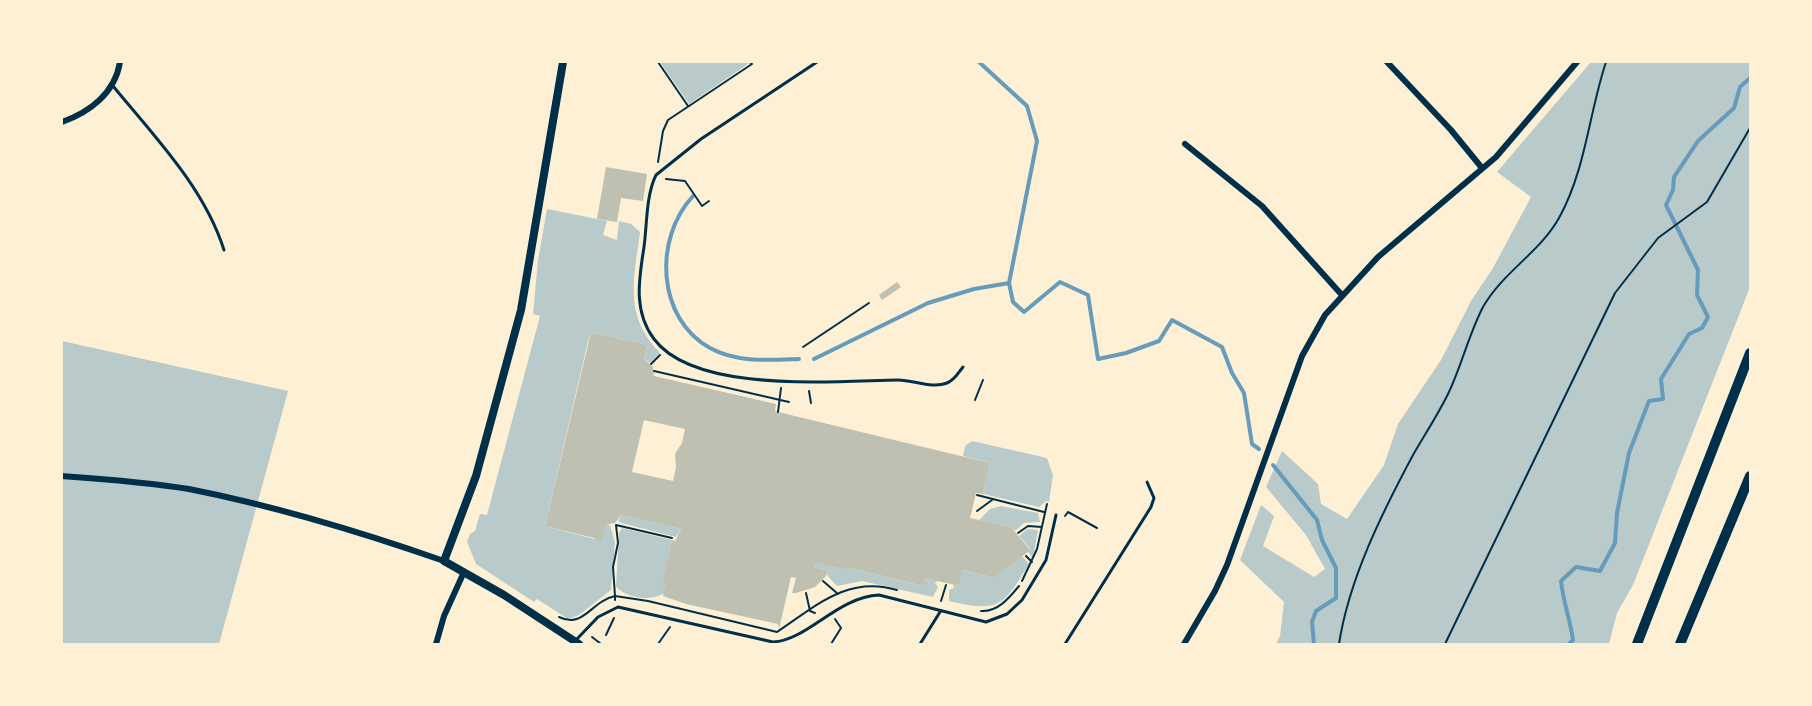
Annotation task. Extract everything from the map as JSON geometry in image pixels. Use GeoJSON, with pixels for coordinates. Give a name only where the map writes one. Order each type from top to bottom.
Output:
{"type":"FeatureCollection","features":[{"type":"Feature","properties":{"kind":"highway"},"geometry":{"type":"LineString","coordinates":[[1637,645],[1750,354]]}},
{"type":"Feature","properties":{"kind":"highway"},"geometry":{"type":"LineString","coordinates":[[1680,645],[1750,476]]}},
{"type":"Feature","properties":{"kind":"street"},"geometry":{"type":"LineString","coordinates":[[62,122],[94,106],[112,85],[120,62]]}},
{"type":"Feature","properties":{"kind":"street"},"geometry":{"type":"LineString","coordinates":[[444,561],[476,476],[521,310],[564,62]]}},
{"type":"Feature","properties":{"kind":"street"},"geometry":{"type":"LineString","coordinates":[[1387,62],[1451,130],[1482,168]]}},
{"type":"Feature","properties":{"kind":"street"},"geometry":{"type":"LineString","coordinates":[[1184,645],[1227,565],[1302,356],[1317,328],[1341,294],[1378,257],[1514,138],[1577,62]]}},
{"type":"Feature","properties":{"kind":"street"},"geometry":{"type":"LineString","coordinates":[[1185,144],[1262,206],[1341,294]]}},
{"type":"Feature","properties":{"kind":"street"},"geometry":{"type":"LineString","coordinates":[[62,476],[187,489],[236,500],[403,546],[444,561],[464,572],[577,643]]}},
{"type":"Feature","properties":{"kind":"street"},"geometry":{"type":"LineString","coordinates":[[436,645],[444,616],[464,572]]}},
{"type":"Feature","properties":{"kind":"lane"},"geometry":{"type":"LineString","coordinates":[[817,62],[701,139],[655,177],[638,294],[645,324],[664,350],[676,360],[694,368],[742,377],[854,383],[903,380],[939,385],[951,381],[963,367]]}},
{"type":"Feature","properties":{"kind":"lane"},"geometry":{"type":"LineString","coordinates":[[112,85],[182,171],[218,231],[224,250]]}},
{"type":"Feature","properties":{"kind":"lane"},"geometry":{"type":"LineString","coordinates":[[1065,645],[1151,507],[1154,498],[1147,482]]}},
{"type":"Feature","properties":{"kind":"lane"},"geometry":{"type":"LineString","coordinates":[[577,643],[598,617],[615,607],[626,607],[773,642],[784,641],[836,609],[869,596],[879,595],[986,622],[1006,614],[1022,600],[1046,560],[1056,515]]}},
{"type":"Feature","properties":{"kind":"lane"},"geometry":{"type":"LineString","coordinates":[[920,645],[940,612]]}},
{"type":"Feature","properties":{"kind":"path"},"geometry":{"type":"LineString","coordinates":[[658,62],[688,107]]}},
{"type":"Feature","properties":{"kind":"path"},"geometry":{"type":"LineString","coordinates":[[707,207],[704,204],[702,206],[685,181],[655,177],[665,125],[752,64],[750,62]]}},
{"type":"Feature","properties":{"kind":"path"},"geometry":{"type":"LineString","coordinates":[[1339,645],[1352,595],[1374,534],[1413,456],[1449,392],[1483,308],[1508,273],[1542,243],[1560,216],[1573,187],[1606,62]]}},
{"type":"Feature","properties":{"kind":"path"},"geometry":{"type":"LineString","coordinates":[[1445,645],[1603,315],[1630,273],[1665,231],[1684,221],[1707,202],[1750,128]]}},
{"type":"Feature","properties":{"kind":"path"},"geometry":{"type":"LineString","coordinates":[[704,204],[709,201]]}},
{"type":"Feature","properties":{"kind":"path"},"geometry":{"type":"LineString","coordinates":[[803,347],[869,303]]}},
{"type":"Feature","properties":{"kind":"path"},"geometry":{"type":"LineString","coordinates":[[651,364],[664,350]]}},
{"type":"Feature","properties":{"kind":"path"},"geometry":{"type":"LineString","coordinates":[[654,371],[789,402]]}},
{"type":"Feature","properties":{"kind":"path"},"geometry":{"type":"LineString","coordinates":[[778,412],[781,380]]}},
{"type":"Feature","properties":{"kind":"path"},"geometry":{"type":"LineString","coordinates":[[975,400],[983,380]]}},
{"type":"Feature","properties":{"kind":"path"},"geometry":{"type":"LineString","coordinates":[[807,382],[811,403]]}},
{"type":"Feature","properties":{"kind":"path"},"geometry":{"type":"LineString","coordinates":[[977,495],[1044,512]]}},
{"type":"Feature","properties":{"kind":"path"},"geometry":{"type":"LineString","coordinates":[[977,511],[992,500]]}},
{"type":"Feature","properties":{"kind":"path"},"geometry":{"type":"LineString","coordinates":[[1068,512],[1097,528]]}},
{"type":"Feature","properties":{"kind":"path"},"geometry":{"type":"LineString","coordinates":[[557,616],[568,621],[578,621],[597,604],[615,596],[614,567],[618,543],[616,525],[672,538]]}},
{"type":"Feature","properties":{"kind":"path"},"geometry":{"type":"LineString","coordinates":[[1018,533],[1028,526],[1042,527]]}},
{"type":"Feature","properties":{"kind":"path"},"geometry":{"type":"LineString","coordinates":[[1026,556],[1032,562]]}},
{"type":"Feature","properties":{"kind":"path"},"geometry":{"type":"LineString","coordinates":[[824,581],[838,594]]}},
{"type":"Feature","properties":{"kind":"path"},"geometry":{"type":"LineString","coordinates":[[941,601],[946,585]]}},
{"type":"Feature","properties":{"kind":"path"},"geometry":{"type":"LineString","coordinates":[[806,593],[810,611]]}},
{"type":"Feature","properties":{"kind":"path"},"geometry":{"type":"LineString","coordinates":[[658,645],[675,619]]}},
{"type":"Feature","properties":{"kind":"shaded area"},"geometry":{"type":"Polygon","coordinates":[[[660,62],[751,62],[689,104],[660,62]]]}},
{"type":"Feature","properties":{"kind":"shaded area"},"geometry":{"type":"Polygon","coordinates":[[[1591,62],[1750,62],[1750,287],[1633,585],[1617,613],[1609,644],[1276,644],[1280,636],[1284,602],[1240,560],[1261,505],[1274,516],[1263,546],[1314,577],[1325,569],[1306,535],[1266,487],[1282,451],[1318,484],[1321,504],[1347,519],[1384,465],[1398,424],[1441,360],[1471,301],[1493,268],[1531,197],[1497,172],[1591,62]]]}},
{"type":"Feature","properties":{"kind":"shaded area"},"geometry":{"type":"Polygon","coordinates":[[[547,209],[607,221],[603,235],[617,240],[619,221],[631,224],[640,232],[634,281],[636,310],[640,325],[660,353],[650,363],[644,359],[647,345],[591,332],[545,526],[594,539],[605,525],[610,525],[615,542],[611,590],[579,615],[568,619],[537,599],[534,602],[476,564],[467,542],[470,534],[475,531],[480,514],[487,515],[540,316],[533,314],[538,260],[547,209]]]}},
{"type":"Feature","properties":{"kind":"shaded area"},"geometry":{"type":"Polygon","coordinates":[[[62,341],[288,391],[219,644],[62,644],[62,341]]]}},
{"type":"Feature","properties":{"kind":"shaded area"},"geometry":{"type":"Polygon","coordinates":[[[972,441],[1047,458],[1053,475],[1049,502],[1046,501],[1039,507],[983,494],[990,463],[963,456],[965,446],[972,441]]]}},
{"type":"Feature","properties":{"kind":"shaded area"},"geometry":{"type":"Polygon","coordinates":[[[1001,506],[1038,513],[1040,522],[1024,523],[1015,531],[1011,527],[979,520],[990,509],[1001,506]]]}},
{"type":"Feature","properties":{"kind":"shaded area"},"geometry":{"type":"Polygon","coordinates":[[[621,515],[681,529],[676,537],[621,523],[618,521],[621,515]]]}},
{"type":"Feature","properties":{"kind":"shaded area"},"geometry":{"type":"Polygon","coordinates":[[[622,528],[672,540],[662,581],[665,582],[664,593],[659,596],[646,598],[632,596],[616,586],[619,533],[622,528]]]}},
{"type":"Feature","properties":{"kind":"shaded area"},"geometry":{"type":"Polygon","coordinates":[[[1027,529],[1038,530],[1033,558],[1028,552],[1030,549],[1019,536],[1027,529]]]}},
{"type":"Feature","properties":{"kind":"shaded area"},"geometry":{"type":"Polygon","coordinates":[[[1022,556],[1029,564],[1013,589],[998,603],[979,606],[949,601],[949,590],[954,588],[953,585],[959,586],[963,570],[995,578],[1022,556]]]}},
{"type":"Feature","properties":{"kind":"shaded area"},"geometry":{"type":"Polygon","coordinates":[[[815,563],[846,570],[846,567],[922,586],[925,578],[938,581],[935,583],[938,587],[933,597],[862,581],[837,586],[827,575],[828,571],[814,567],[815,563]]]}},
{"type":"Feature","properties":{"kind":"building"},"geometry":{"type":"Polygon","coordinates":[[[606,167],[647,174],[643,201],[621,198],[617,222],[597,219],[606,167]]]}},
{"type":"Feature","properties":{"kind":"building"},"geometry":{"type":"Polygon","coordinates":[[[897,282],[901,287],[882,300],[879,295],[897,282]]]}},
{"type":"Feature","properties":{"kind":"building"},"geometry":{"type":"Polygon","coordinates":[[[591,332],[647,345],[644,359],[653,367],[654,376],[776,404],[775,411],[778,412],[990,463],[983,494],[976,493],[970,518],[1011,527],[1030,550],[995,578],[963,570],[959,586],[925,578],[923,586],[846,567],[846,570],[815,563],[814,567],[828,571],[826,576],[815,587],[796,593],[792,593],[796,578],[791,577],[779,629],[778,624],[686,604],[663,596],[665,582],[662,581],[672,540],[675,541],[681,529],[621,515],[615,523],[605,525],[602,540],[545,526],[591,332]],[[644,420],[632,472],[673,481],[676,467],[675,454],[682,443],[685,429],[644,420]]]}},
{"type":"Feature","properties":{"kind":"waterway"},"geometry":{"type":"LineString","coordinates":[[979,62],[1027,106],[1037,141],[1009,283],[1013,302],[1024,312],[1060,282],[1088,295],[1098,359],[1126,353],[1159,341],[1172,320],[1222,347],[1232,373],[1244,393],[1252,444],[1259,449]]}},
{"type":"Feature","properties":{"kind":"waterway"},"geometry":{"type":"LineString","coordinates":[[1569,644],[1573,640],[1561,581],[1576,567],[1600,571],[1615,543],[1617,513],[1629,453],[1649,401],[1663,399],[1661,379],[1689,334],[1702,328],[1708,317],[1697,295],[1698,270],[1666,205],[1673,190],[1674,177],[1698,141],[1734,108],[1740,87],[1750,78]]}},
{"type":"Feature","properties":{"kind":"waterway"},"geometry":{"type":"LineString","coordinates":[[693,196],[680,214],[671,234],[667,255],[667,277],[671,298],[679,318],[692,335],[720,353],[754,360],[799,359]]}},
{"type":"Feature","properties":{"kind":"waterway"},"geometry":{"type":"LineString","coordinates":[[814,359],[928,303],[974,289],[1009,283]]}},
{"type":"Feature","properties":{"kind":"waterway"},"geometry":{"type":"LineString","coordinates":[[1273,465],[1317,520],[1322,540],[1336,568],[1336,598],[1316,611],[1312,622],[1314,644]]}}]}
